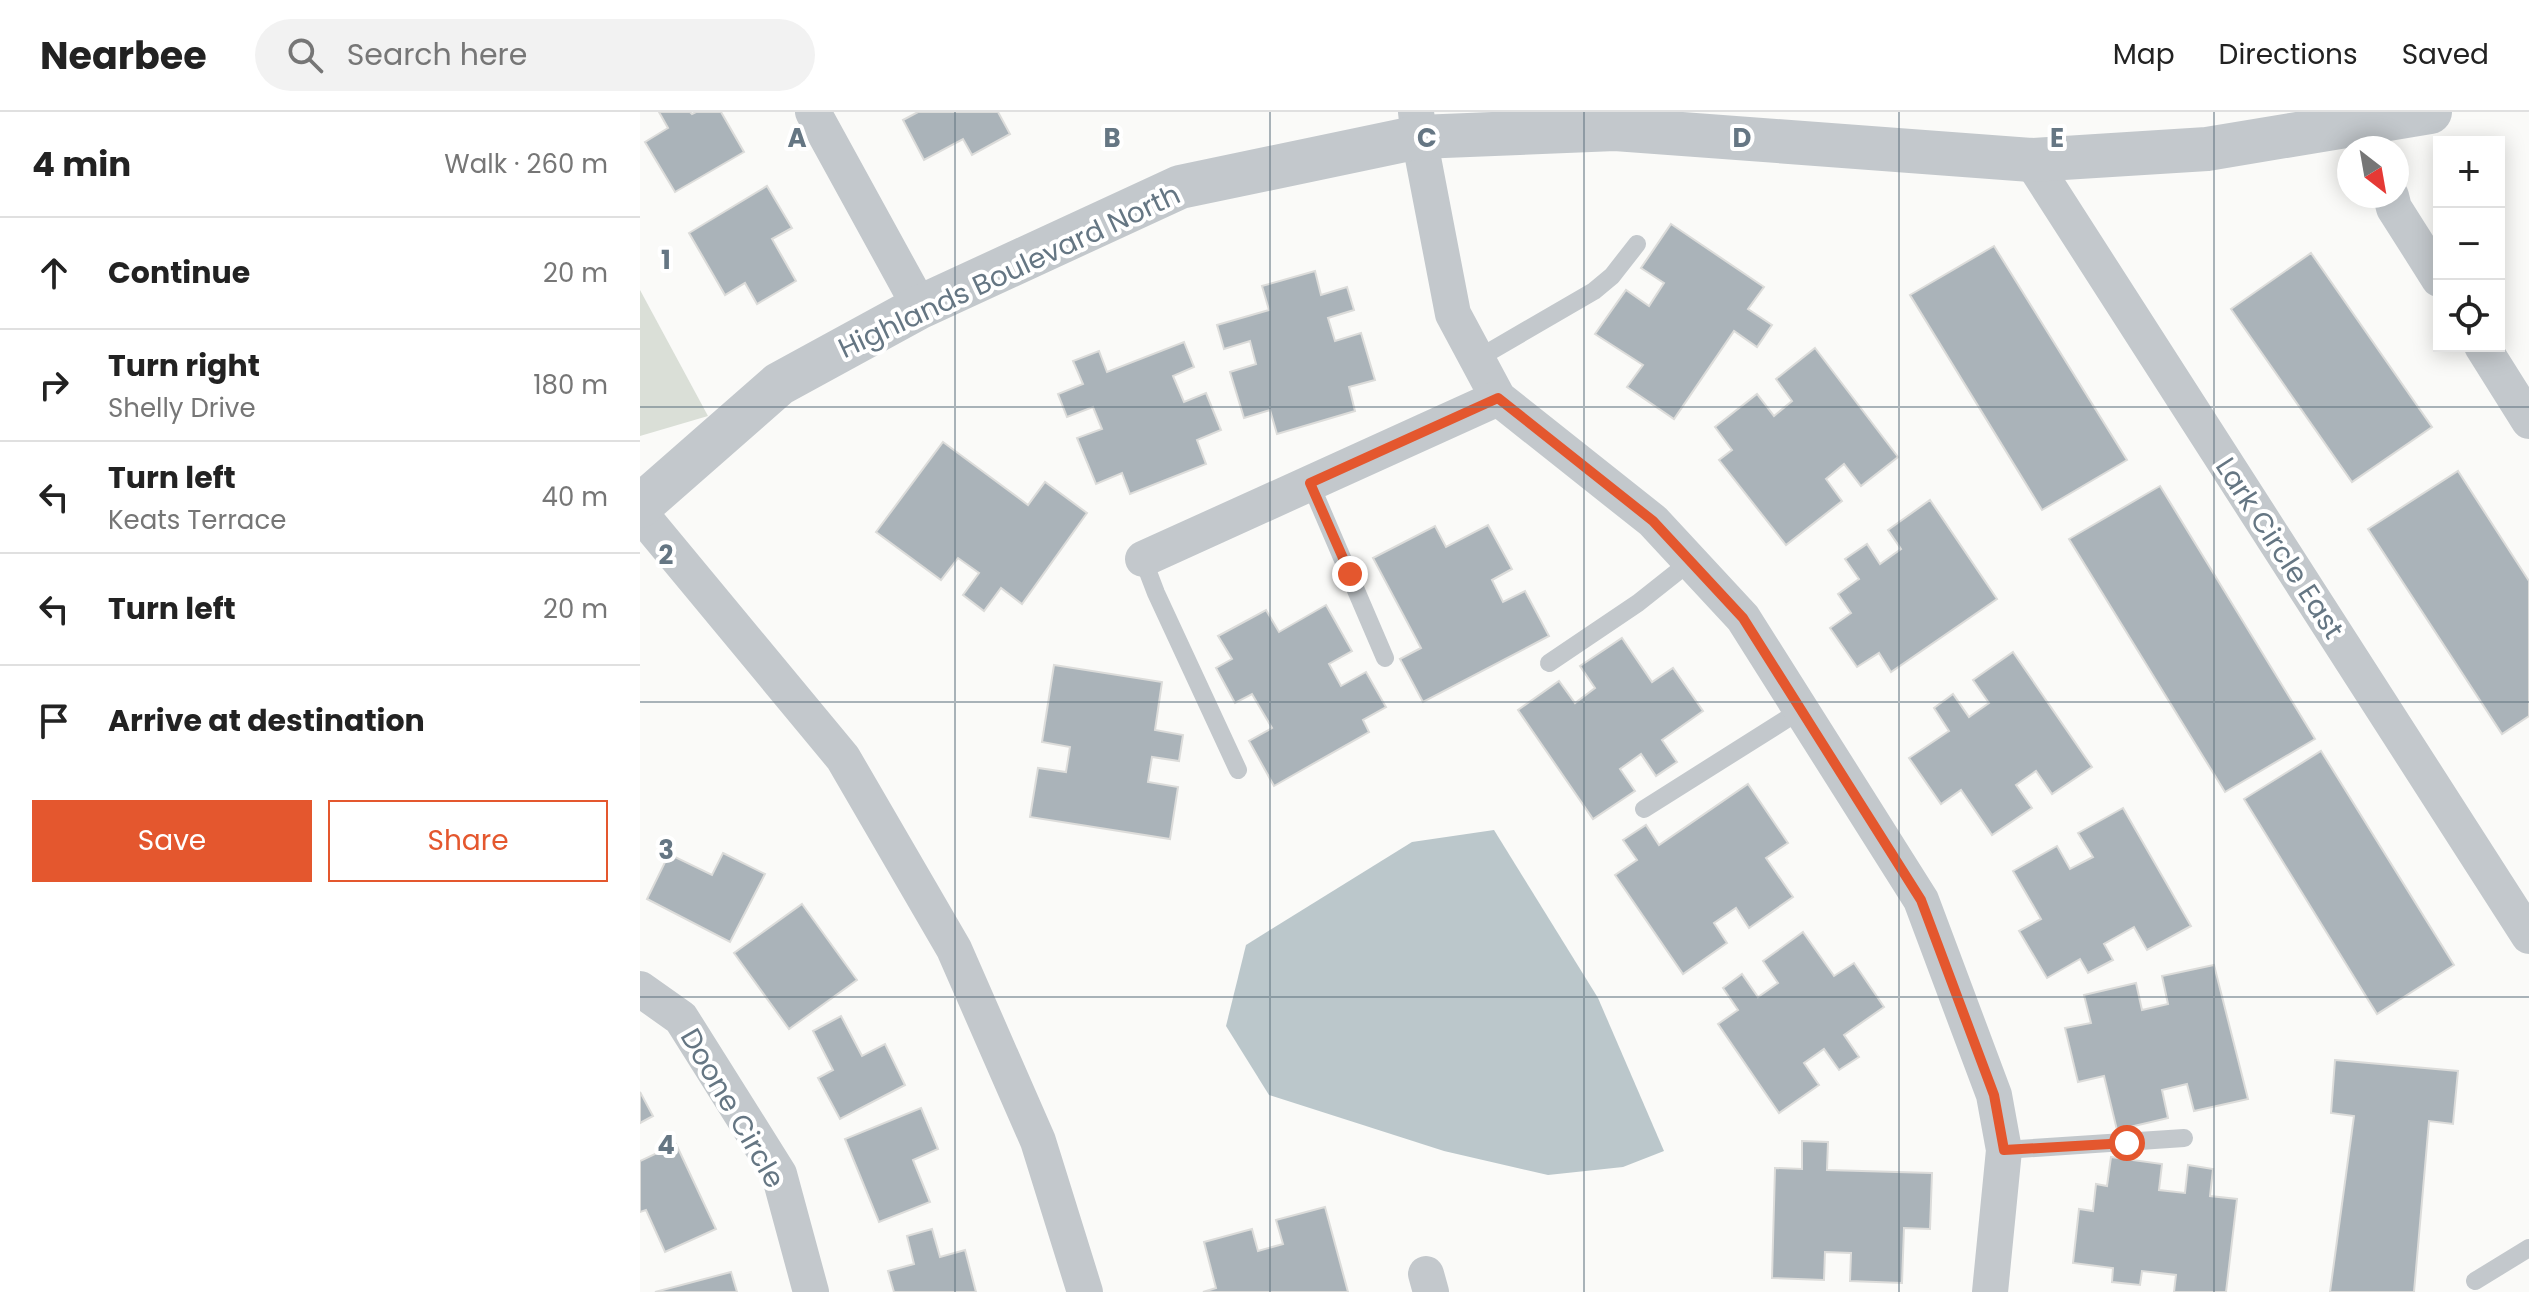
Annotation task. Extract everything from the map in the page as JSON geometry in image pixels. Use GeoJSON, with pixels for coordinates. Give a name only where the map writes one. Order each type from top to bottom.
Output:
{"type":"FeatureCollection","features":[{"type":"Feature","properties":{"kind":"street"},"geometry":{"type":"LineString","coordinates":[[813,112],[920,307]]}},
{"type":"Feature","properties":{"kind":"street","name":"Highlands Boulevard North"},"geometry":{"type":"LineString","coordinates":[[640,506],[779,384],[920,307],[1180,187],[1418,124],[1615,129],[2031,160],[2207,149],[2371,128],[2430,112]]}},
{"type":"Feature","properties":{"kind":"street"},"geometry":{"type":"LineString","coordinates":[[1418,124],[1453,314],[1498,398],[1653,521],[1743,618],[1921,900],[1994,1095],[2004,1150],[1990,1292]]}},
{"type":"Feature","properties":{"kind":"street","name":"Lark Circle East"},"geometry":{"type":"LineString","coordinates":[[2031,160],[2529,936]]}},
{"type":"Feature","properties":{"kind":"street"},"geometry":{"type":"LineString","coordinates":[[2394,208],[2433,270]]}},
{"type":"Feature","properties":{"kind":"street"},"geometry":{"type":"LineString","coordinates":[[2486,352],[2529,421]]}},
{"type":"Feature","properties":{"kind":"street"},"geometry":{"type":"LineString","coordinates":[[1143,559],[1498,398]]}},
{"type":"Feature","properties":{"kind":"street"},"geometry":{"type":"LineString","coordinates":[[640,513],[843,758],[954,949],[1038,1141],[1085,1292]]}},
{"type":"Feature","properties":{"kind":"street","name":"Doone Circle"},"geometry":{"type":"LineString","coordinates":[[640,989],[681,1018],[779,1174],[811,1292]]}},
{"type":"Feature","properties":{"kind":"lane"},"geometry":{"type":"LineString","coordinates":[[1477,359],[1594,291],[1612,276],[1637,244]]}},
{"type":"Feature","properties":{"kind":"lane"},"geometry":{"type":"LineString","coordinates":[[1310,483],[1385,658]]}},
{"type":"Feature","properties":{"kind":"lane"},"geometry":{"type":"LineString","coordinates":[[1143,559],[1238,770]]}},
{"type":"Feature","properties":{"kind":"lane"},"geometry":{"type":"LineString","coordinates":[[1549,663],[1638,603],[1691,561]]}},
{"type":"Feature","properties":{"kind":"lane"},"geometry":{"type":"LineString","coordinates":[[1644,809],[1801,710]]}},
{"type":"Feature","properties":{"kind":"lane"},"geometry":{"type":"LineString","coordinates":[[2004,1150],[2184,1138]]}},
{"type":"Feature","properties":{"kind":"lane"},"geometry":{"type":"LineString","coordinates":[[2475,1281],[2529,1248]]}},
{"type":"Feature","properties":{"kind":"shaded area"},"geometry":{"type":"Polygon","coordinates":[[[640,290],[708,416],[640,436],[640,290]]]}},
{"type":"Feature","properties":{"kind":"shaded area"},"geometry":{"type":"Polygon","coordinates":[[[1494,830],[1598,998],[1664,1151],[1623,1167],[1548,1175],[1444,1151],[1269,1095],[1226,1026],[1246,945],[1412,842],[1494,830]]]}},
{"type":"Feature","properties":{"kind":"building"},"geometry":{"type":"Polygon","coordinates":[[[659,112],[721,112],[744,152],[675,192],[645,142],[668,128],[659,112]]]}},
{"type":"Feature","properties":{"kind":"building"},"geometry":{"type":"Polygon","coordinates":[[[918,112],[998,112],[1010,134],[972,155],[963,139],[924,160],[903,120],[918,112]]]}},
{"type":"Feature","properties":{"kind":"building"},"geometry":{"type":"Polygon","coordinates":[[[767,186],[792,228],[772,239],[796,281],[757,304],[745,283],[725,295],[689,233],[767,186]]]}},
{"type":"Feature","properties":{"kind":"building"},"geometry":{"type":"Polygon","coordinates":[[[1671,224],[1764,287],[1748,309],[1772,325],[1757,347],[1734,331],[1674,419],[1627,387],[1643,365],[1595,334],[1626,290],[1649,306],[1664,283],[1641,268],[1671,224]]]}},
{"type":"Feature","properties":{"kind":"building"},"geometry":{"type":"Polygon","coordinates":[[[1994,246],[2127,460],[2042,510],[1910,295],[1994,246]]]}},
{"type":"Feature","properties":{"kind":"building"},"geometry":{"type":"Polygon","coordinates":[[[2311,253],[2432,427],[2352,482],[2231,309],[2311,253]]]}},
{"type":"Feature","properties":{"kind":"building"},"geometry":{"type":"Polygon","coordinates":[[[1315,271],[1321,295],[1347,287],[1354,310],[1328,318],[1335,341],[1361,333],[1375,380],[1349,387],[1355,411],[1277,434],[1270,410],[1244,418],[1230,372],[1256,364],[1250,341],[1224,349],[1217,325],[1269,310],[1262,286],[1315,271]]]}},
{"type":"Feature","properties":{"kind":"building"},"geometry":{"type":"Polygon","coordinates":[[[1184,342],[1194,367],[1173,376],[1184,402],[1206,393],[1221,430],[1197,440],[1206,464],[1130,494],[1122,473],[1096,484],[1077,438],[1102,429],[1093,407],[1067,417],[1058,394],[1083,384],[1073,361],[1099,351],[1107,372],[1184,342]]]}},
{"type":"Feature","properties":{"kind":"building"},"geometry":{"type":"Polygon","coordinates":[[[1815,348],[1898,457],[1861,486],[1844,464],[1826,479],[1842,501],[1786,545],[1719,460],[1732,450],[1715,427],[1757,394],[1774,416],[1792,401],[1776,379],[1815,348]]]}},
{"type":"Feature","properties":{"kind":"building"},"geometry":{"type":"Polygon","coordinates":[[[943,442],[1028,505],[1045,482],[1087,513],[1022,604],[1001,588],[984,611],[963,595],[979,573],[958,558],[941,580],[876,532],[943,442]]]}},
{"type":"Feature","properties":{"kind":"building"},"geometry":{"type":"Polygon","coordinates":[[[2458,471],[2529,581],[2529,716],[2502,734],[2368,529],[2458,471]]]}},
{"type":"Feature","properties":{"kind":"building"},"geometry":{"type":"Polygon","coordinates":[[[2160,486],[2315,739],[2225,792],[2069,539],[2160,486]]]}},
{"type":"Feature","properties":{"kind":"building"},"geometry":{"type":"Polygon","coordinates":[[[1930,500],[1997,599],[1891,672],[1879,653],[1857,667],[1830,628],[1851,613],[1838,594],[1859,579],[1845,559],[1867,544],[1880,564],[1901,549],[1888,530],[1930,500]]]}},
{"type":"Feature","properties":{"kind":"building"},"geometry":{"type":"Polygon","coordinates":[[[1488,525],[1512,569],[1492,580],[1503,602],[1525,591],[1549,636],[1423,702],[1400,659],[1421,648],[1373,558],[1435,526],[1446,547],[1488,525]]]}},
{"type":"Feature","properties":{"kind":"building"},"geometry":{"type":"Polygon","coordinates":[[[1326,605],[1352,651],[1329,664],[1341,686],[1366,672],[1386,707],[1363,720],[1369,732],[1274,786],[1249,741],[1272,728],[1252,694],[1235,703],[1216,668],[1232,659],[1218,636],[1266,610],[1279,632],[1326,605]]]}},
{"type":"Feature","properties":{"kind":"building"},"geometry":{"type":"Polygon","coordinates":[[[1622,638],[1652,682],[1673,668],[1703,711],[1662,740],[1677,762],[1656,776],[1641,754],[1620,769],[1635,791],[1593,819],[1518,710],[1559,681],[1575,703],[1595,688],[1580,666],[1622,638]]]}},
{"type":"Feature","properties":{"kind":"building"},"geometry":{"type":"Polygon","coordinates":[[[2013,652],[2092,767],[2052,794],[2036,771],[2016,785],[2032,808],[1992,835],[1961,790],[1941,804],[1909,758],[1949,731],[1934,708],[1953,694],[1969,717],[1989,703],[1973,680],[2013,652]]]}},
{"type":"Feature","properties":{"kind":"building"},"geometry":{"type":"Polygon","coordinates":[[[1054,665],[1162,682],[1155,730],[1183,735],[1179,761],[1152,757],[1148,782],[1178,787],[1170,839],[1030,817],[1038,768],[1066,772],[1070,747],[1042,742],[1054,665]]]}},
{"type":"Feature","properties":{"kind":"building"},"geometry":{"type":"Polygon","coordinates":[[[2321,751],[2454,965],[2377,1014],[2244,799],[2321,751]]]}},
{"type":"Feature","properties":{"kind":"building"},"geometry":{"type":"Polygon","coordinates":[[[1748,784],[1788,843],[1766,858],[1793,897],[1749,928],[1736,908],[1714,923],[1727,943],[1683,974],[1615,875],[1637,860],[1623,840],[1646,825],[1659,845],[1748,784]]]}},
{"type":"Feature","properties":{"kind":"building"},"geometry":{"type":"Polygon","coordinates":[[[2123,808],[2191,926],[2147,950],[2134,927],[2104,944],[2113,960],[2088,973],[2080,959],[2047,978],[2019,931],[2041,919],[2013,871],[2057,846],[2070,869],[2093,857],[2078,833],[2123,808]]]}},
{"type":"Feature","properties":{"kind":"building"},"geometry":{"type":"Polygon","coordinates":[[[723,853],[765,874],[730,942],[647,899],[669,854],[712,875],[723,853]]]}},
{"type":"Feature","properties":{"kind":"building"},"geometry":{"type":"Polygon","coordinates":[[[802,904],[857,980],[789,1029],[734,953],[802,904]]]}},
{"type":"Feature","properties":{"kind":"building"},"geometry":{"type":"Polygon","coordinates":[[[1803,932],[1834,976],[1854,963],[1884,1007],[1844,1035],[1859,1057],[1839,1070],[1824,1049],[1804,1063],[1819,1085],[1779,1113],[1718,1024],[1738,1010],[1723,988],[1742,974],[1758,997],[1778,983],[1763,961],[1803,932]]]}},
{"type":"Feature","properties":{"kind":"building"},"geometry":{"type":"Polygon","coordinates":[[[2214,965],[2248,1099],[2194,1111],[2187,1084],[2162,1090],[2168,1118],[2117,1130],[2104,1076],[2078,1082],[2065,1028],[2091,1023],[2084,995],[2136,983],[2142,1010],[2168,1004],[2162,976],[2214,965]]]}},
{"type":"Feature","properties":{"kind":"building"},"geometry":{"type":"Polygon","coordinates":[[[841,1016],[862,1056],[885,1044],[905,1085],[840,1119],[818,1078],[833,1070],[813,1031],[841,1016]]]}},
{"type":"Feature","properties":{"kind":"building"},"geometry":{"type":"Polygon","coordinates":[[[2335,1060],[2458,1071],[2453,1124],[2429,1121],[2414,1292],[2330,1292],[2354,1116],[2331,1113],[2335,1060]]]}},
{"type":"Feature","properties":{"kind":"building"},"geometry":{"type":"Polygon","coordinates":[[[640,1092],[653,1116],[640,1123],[640,1092]]]}},
{"type":"Feature","properties":{"kind":"building"},"geometry":{"type":"Polygon","coordinates":[[[921,1108],[938,1149],[913,1160],[930,1202],[879,1222],[845,1139],[921,1108]]]}},
{"type":"Feature","properties":{"kind":"building"},"geometry":{"type":"Polygon","coordinates":[[[1802,1141],[1828,1142],[1827,1170],[1932,1173],[1930,1229],[1904,1228],[1902,1283],[1850,1281],[1851,1253],[1825,1252],[1824,1280],[1772,1278],[1775,1168],[1802,1169],[1802,1141]]]}},
{"type":"Feature","properties":{"kind":"building"},"geometry":{"type":"Polygon","coordinates":[[[676,1144],[716,1229],[665,1252],[646,1210],[640,1212],[640,1161],[676,1144]]]}},
{"type":"Feature","properties":{"kind":"building"},"geometry":{"type":"Polygon","coordinates":[[[2111,1157],[2162,1164],[2159,1190],[2185,1193],[2188,1165],[2213,1169],[2210,1196],[2237,1199],[2226,1292],[2174,1292],[2176,1275],[2142,1271],[2140,1285],[2112,1282],[2113,1268],[2073,1263],[2079,1209],[2093,1211],[2096,1184],[2107,1186],[2111,1157]]]}},
{"type":"Feature","properties":{"kind":"building"},"geometry":{"type":"Polygon","coordinates":[[[1325,1207],[1348,1292],[1203,1292],[1216,1288],[1204,1242],[1252,1229],[1258,1251],[1283,1244],[1276,1220],[1325,1207]]]}},
{"type":"Feature","properties":{"kind":"building"},"geometry":{"type":"Polygon","coordinates":[[[932,1229],[940,1257],[965,1250],[976,1292],[894,1292],[888,1271],[914,1264],[907,1236],[932,1229]]]}},
{"type":"Feature","properties":{"kind":"building"},"geometry":{"type":"Polygon","coordinates":[[[731,1272],[737,1292],[655,1292],[731,1272]]]}},
{"type":"Feature","properties":{"kind":"route"},"geometry":{"type":"LineString","coordinates":[[1350,574],[1310,483],[1498,398],[1653,521],[1743,618],[1921,900],[1994,1095],[2004,1150],[2127,1143]]}}]}
